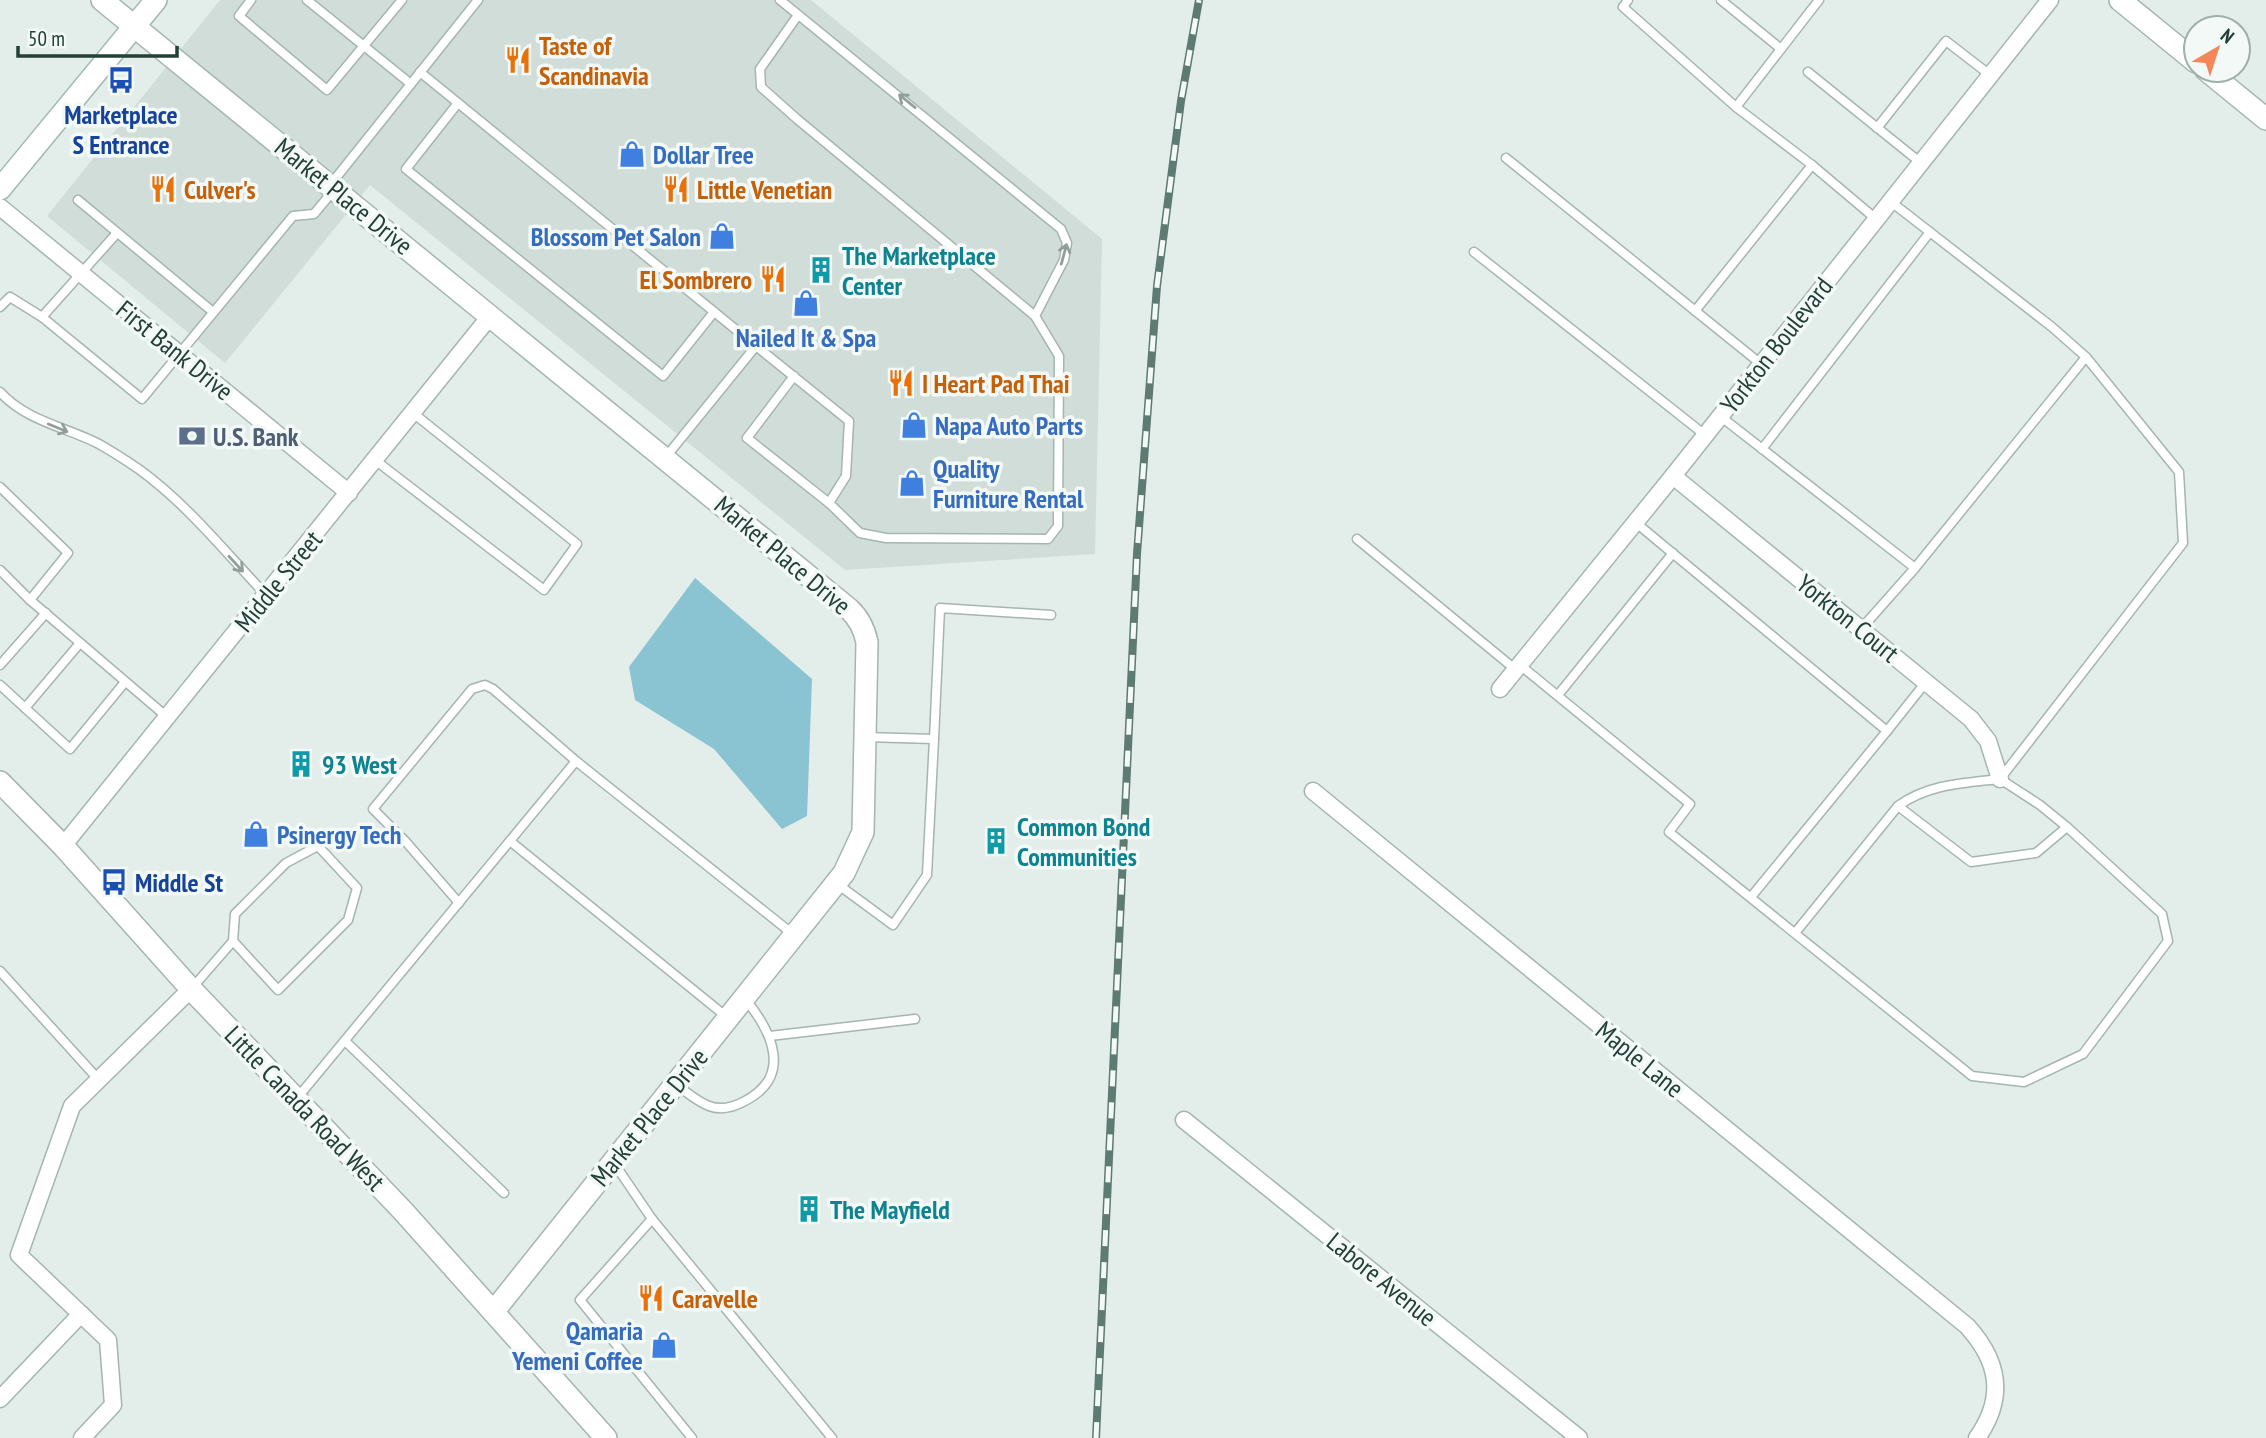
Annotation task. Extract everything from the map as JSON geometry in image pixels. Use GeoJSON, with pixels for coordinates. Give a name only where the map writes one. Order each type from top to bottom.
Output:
{"type":"FeatureCollection","features":[{"type":"Feature","properties":{"kind":"street","name":"Market Place Drive"},"geometry":{"type":"LineString","coordinates":[[102,0],[665,457],[856,615],[862,624],[867,642],[863,832],[844,873],[494,1311]]}},
{"type":"Feature","properties":{"kind":"street"},"geometry":{"type":"LineString","coordinates":[[0,189],[156,0]]}},
{"type":"Feature","properties":{"kind":"street","name":"Yorkton Boulevard"},"geometry":{"type":"LineString","coordinates":[[1500,689],[1673,476],[2049,0]]}},
{"type":"Feature","properties":{"kind":"street"},"geometry":{"type":"LineString","coordinates":[[2120,0],[2182,51]]}},
{"type":"Feature","properties":{"kind":"street"},"geometry":{"type":"LineString","coordinates":[[2223,84],[2266,119]]}},
{"type":"Feature","properties":{"kind":"street","name":"First Bank Drive"},"geometry":{"type":"LineString","coordinates":[[0,207],[349,492]]}},
{"type":"Feature","properties":{"kind":"street","name":"Middle Street"},"geometry":{"type":"LineString","coordinates":[[63,846],[491,315]]}},
{"type":"Feature","properties":{"kind":"street","name":"Yorkton Court"},"geometry":{"type":"LineString","coordinates":[[1673,476],[1971,719],[1988,741],[2000,779]]}},
{"type":"Feature","properties":{"kind":"street","name":"Little Canada Road West"},"geometry":{"type":"LineString","coordinates":[[0,782],[63,846],[191,989],[396,1204],[606,1438]]}},
{"type":"Feature","properties":{"kind":"street","name":"Maple Lane"},"geometry":{"type":"LineString","coordinates":[[1313,791],[1967,1326],[1990,1356],[1996,1379],[1994,1402],[1987,1424],[1977,1438]]}},
{"type":"Feature","properties":{"kind":"street"},"geometry":{"type":"LineString","coordinates":[[82,1438],[113,1405],[108,1340],[19,1255],[72,1106],[191,989]]}},
{"type":"Feature","properties":{"kind":"street","name":"Labore Avenue"},"geometry":{"type":"LineString","coordinates":[[1184,1120],[1579,1438]]}},
{"type":"Feature","properties":{"kind":"street"},"geometry":{"type":"LineString","coordinates":[[0,1399],[81,1314]]}},
{"type":"Feature","properties":{"kind":"lane"},"geometry":{"type":"LineString","coordinates":[[251,0],[239,16],[327,90],[402,0]]}},
{"type":"Feature","properties":{"kind":"lane"},"geometry":{"type":"LineString","coordinates":[[307,0],[411,84]]}},
{"type":"Feature","properties":{"kind":"lane"},"geometry":{"type":"LineString","coordinates":[[0,307],[10,296],[42,317],[142,399],[293,216],[314,214],[420,72],[478,0]]}},
{"type":"Feature","properties":{"kind":"lane"},"geometry":{"type":"LineString","coordinates":[[780,0],[1061,229],[1067,243],[1064,260],[1035,316]]}},
{"type":"Feature","properties":{"kind":"lane"},"geometry":{"type":"LineString","coordinates":[[1628,0],[1623,7],[1736,107],[1877,219]]}},
{"type":"Feature","properties":{"kind":"lane"},"geometry":{"type":"LineString","coordinates":[[1721,0],[1781,49]]}},
{"type":"Feature","properties":{"kind":"lane"},"geometry":{"type":"LineString","coordinates":[[1736,107],[1819,0]]}},
{"type":"Feature","properties":{"kind":"lane"},"geometry":{"type":"LineString","coordinates":[[794,376],[747,438],[829,503],[860,533],[886,538],[1048,539],[1058,526],[1059,356],[1035,316],[761,87],[760,69],[766,57],[798,15]]}},
{"type":"Feature","properties":{"kind":"lane"},"geometry":{"type":"LineString","coordinates":[[1877,128],[1946,41],[1990,75]]}},
{"type":"Feature","properties":{"kind":"lane"},"geometry":{"type":"LineString","coordinates":[[420,72],[849,421],[846,476],[829,503]]}},
{"type":"Feature","properties":{"kind":"lane"},"geometry":{"type":"LineString","coordinates":[[1808,72],[1921,163]]}},
{"type":"Feature","properties":{"kind":"lane"},"geometry":{"type":"LineString","coordinates":[[458,103],[406,169],[663,376],[714,312]]}},
{"type":"Feature","properties":{"kind":"lane"},"geometry":{"type":"LineString","coordinates":[[1506,158],[1761,365]]}},
{"type":"Feature","properties":{"kind":"lane"},"geometry":{"type":"LineString","coordinates":[[1695,311],[1812,165]]}},
{"type":"Feature","properties":{"kind":"lane"},"geometry":{"type":"LineString","coordinates":[[78,200],[214,312]]}},
{"type":"Feature","properties":{"kind":"lane"},"geometry":{"type":"LineString","coordinates":[[1890,201],[2052,327],[2086,357],[2179,471],[2183,543],[2000,779]]}},
{"type":"Feature","properties":{"kind":"lane"},"geometry":{"type":"LineString","coordinates":[[1762,449],[1930,232]]}},
{"type":"Feature","properties":{"kind":"lane"},"geometry":{"type":"LineString","coordinates":[[42,317],[117,233]]}},
{"type":"Feature","properties":{"kind":"lane"},"geometry":{"type":"LineString","coordinates":[[1474,252],[1705,435]]}},
{"type":"Feature","properties":{"kind":"lane"},"geometry":{"type":"LineString","coordinates":[[665,457],[755,346]]}},
{"type":"Feature","properties":{"kind":"lane"},"geometry":{"type":"LineString","coordinates":[[1861,629],[1915,569],[2086,357]]}},
{"type":"Feature","properties":{"kind":"lane"},"geometry":{"type":"LineString","coordinates":[[0,392],[6,399],[39,420],[99,444],[141,471],[180,504],[266,595]]}},
{"type":"Feature","properties":{"kind":"lane"},"geometry":{"type":"LineString","coordinates":[[375,460],[544,590],[577,544],[413,413]]}},
{"type":"Feature","properties":{"kind":"lane"},"geometry":{"type":"LineString","coordinates":[[1720,416],[1915,569]]}},
{"type":"Feature","properties":{"kind":"lane"},"geometry":{"type":"LineString","coordinates":[[0,487],[68,553],[30,600]]}},
{"type":"Feature","properties":{"kind":"lane"},"geometry":{"type":"LineString","coordinates":[[1635,522],[1887,731]]}},
{"type":"Feature","properties":{"kind":"lane"},"geometry":{"type":"LineString","coordinates":[[1357,539],[1518,667],[1558,695],[1690,804],[1669,832],[1972,1076],[2024,1082],[2083,1054],[2168,941],[2162,914],[2067,827],[2040,805],[2000,779],[1930,789],[1912,795],[1898,806],[1795,933]]}},
{"type":"Feature","properties":{"kind":"lane"},"geometry":{"type":"LineString","coordinates":[[1558,695],[1673,553]]}},
{"type":"Feature","properties":{"kind":"lane"},"geometry":{"type":"LineString","coordinates":[[0,570],[30,600],[167,717]]}},
{"type":"Feature","properties":{"kind":"lane"},"geometry":{"type":"LineString","coordinates":[[836,883],[893,925],[927,875],[940,608],[1051,615]]}},
{"type":"Feature","properties":{"kind":"lane"},"geometry":{"type":"LineString","coordinates":[[0,665],[46,614]]}},
{"type":"Feature","properties":{"kind":"lane"},"geometry":{"type":"LineString","coordinates":[[25,708],[80,643]]}},
{"type":"Feature","properties":{"kind":"lane"},"geometry":{"type":"LineString","coordinates":[[0,685],[70,749],[125,682]]}},
{"type":"Feature","properties":{"kind":"lane"},"geometry":{"type":"LineString","coordinates":[[1751,897],[1926,682]]}},
{"type":"Feature","properties":{"kind":"lane"},"geometry":{"type":"LineString","coordinates":[[459,903],[373,809],[472,689],[485,685],[795,935]]}},
{"type":"Feature","properties":{"kind":"lane"},"geometry":{"type":"LineString","coordinates":[[865,737],[934,739]]}},
{"type":"Feature","properties":{"kind":"lane"},"geometry":{"type":"LineString","coordinates":[[296,1100],[576,761]]}},
{"type":"Feature","properties":{"kind":"lane"},"geometry":{"type":"LineString","coordinates":[[1898,806],[1971,862],[2036,853],[2067,827]]}},
{"type":"Feature","properties":{"kind":"lane"},"geometry":{"type":"LineString","coordinates":[[510,841],[728,1018]]}},
{"type":"Feature","properties":{"kind":"lane"},"geometry":{"type":"LineString","coordinates":[[191,989],[233,941],[235,914],[286,863],[318,846],[357,888],[348,919],[278,990],[233,941]]}},
{"type":"Feature","properties":{"kind":"lane"},"geometry":{"type":"LineString","coordinates":[[0,971],[3,981],[98,1079]]}},
{"type":"Feature","properties":{"kind":"lane"},"geometry":{"type":"LineString","coordinates":[[675,1085],[708,1106],[726,1109],[752,1097],[766,1084],[775,1057],[770,1036],[761,1018],[744,998]]}},
{"type":"Feature","properties":{"kind":"lane"},"geometry":{"type":"LineString","coordinates":[[770,1036],[915,1018]]}},
{"type":"Feature","properties":{"kind":"lane"},"geometry":{"type":"LineString","coordinates":[[345,1041],[504,1193]]}},
{"type":"Feature","properties":{"kind":"lane"},"geometry":{"type":"LineString","coordinates":[[614,1161],[652,1219],[832,1438]]}},
{"type":"Feature","properties":{"kind":"lane"},"geometry":{"type":"LineString","coordinates":[[652,1219],[580,1300],[692,1438]]}},
{"type":"Feature","properties":{"kind":"shaded area"},"geometry":{"type":"Polygon","coordinates":[[[220,0],[811,0],[1102,239],[1095,554],[845,570],[370,185],[225,363],[47,216],[220,0]]]}},
{"type":"Feature","properties":{"kind":"water"},"geometry":{"type":"Polygon","coordinates":[[[695,578],[812,679],[807,816],[782,829],[714,749],[635,700],[629,667],[695,578]]]}},
{"type":"Feature","properties":{"kind":"railway"},"geometry":{"type":"LineString","coordinates":[[1096,1438],[1137,554],[1157,286],[1181,101],[1199,0]]}},
{"type":"Feature","properties":{"kind":"place","name":"Taste of Scandinavia"},"geometry":{"type":"Point","coordinates":[518,60]}},
{"type":"Feature","properties":{"kind":"place","name":"Marketplace S Entrance"},"geometry":{"type":"Point","coordinates":[121,80]}},
{"type":"Feature","properties":{"kind":"place","name":"Dollar Tree"},"geometry":{"type":"Point","coordinates":[632,154]}},
{"type":"Feature","properties":{"kind":"place","name":"Culver's"},"geometry":{"type":"Point","coordinates":[163,189]}},
{"type":"Feature","properties":{"kind":"place","name":"Little Venetian"},"geometry":{"type":"Point","coordinates":[676,189]}},
{"type":"Feature","properties":{"kind":"place","name":"Blossom Pet Salon"},"geometry":{"type":"Point","coordinates":[722,236]}},
{"type":"Feature","properties":{"kind":"place","name":"The Marketplace Center"},"geometry":{"type":"Point","coordinates":[821,270]}},
{"type":"Feature","properties":{"kind":"place","name":"El Sombrero"},"geometry":{"type":"Point","coordinates":[773,279]}},
{"type":"Feature","properties":{"kind":"place","name":"Nailed It & Spa"},"geometry":{"type":"Point","coordinates":[806,303]}},
{"type":"Feature","properties":{"kind":"place","name":"I Heart Pad Thai"},"geometry":{"type":"Point","coordinates":[901,383]}},
{"type":"Feature","properties":{"kind":"place","name":"Napa Auto Parts"},"geometry":{"type":"Point","coordinates":[914,425]}},
{"type":"Feature","properties":{"kind":"place","name":"U.S. Bank"},"geometry":{"type":"Point","coordinates":[192,436]}},
{"type":"Feature","properties":{"kind":"place","name":"Quality Furniture Rental"},"geometry":{"type":"Point","coordinates":[912,483]}},
{"type":"Feature","properties":{"kind":"place","name":"93 West"},"geometry":{"type":"Point","coordinates":[301,764]}},
{"type":"Feature","properties":{"kind":"place","name":"Psinergy Tech"},"geometry":{"type":"Point","coordinates":[256,834]}},
{"type":"Feature","properties":{"kind":"place","name":"Common Bond Communities"},"geometry":{"type":"Point","coordinates":[996,841]}},
{"type":"Feature","properties":{"kind":"place","name":"Middle St"},"geometry":{"type":"Point","coordinates":[114,882]}},
{"type":"Feature","properties":{"kind":"place","name":"The Mayfield"},"geometry":{"type":"Point","coordinates":[809,1209]}},
{"type":"Feature","properties":{"kind":"place","name":"Caravelle"},"geometry":{"type":"Point","coordinates":[651,1298]}},
{"type":"Feature","properties":{"kind":"place","name":"Qamaria Yemeni Coffee"},"geometry":{"type":"Point","coordinates":[664,1345]}}]}
